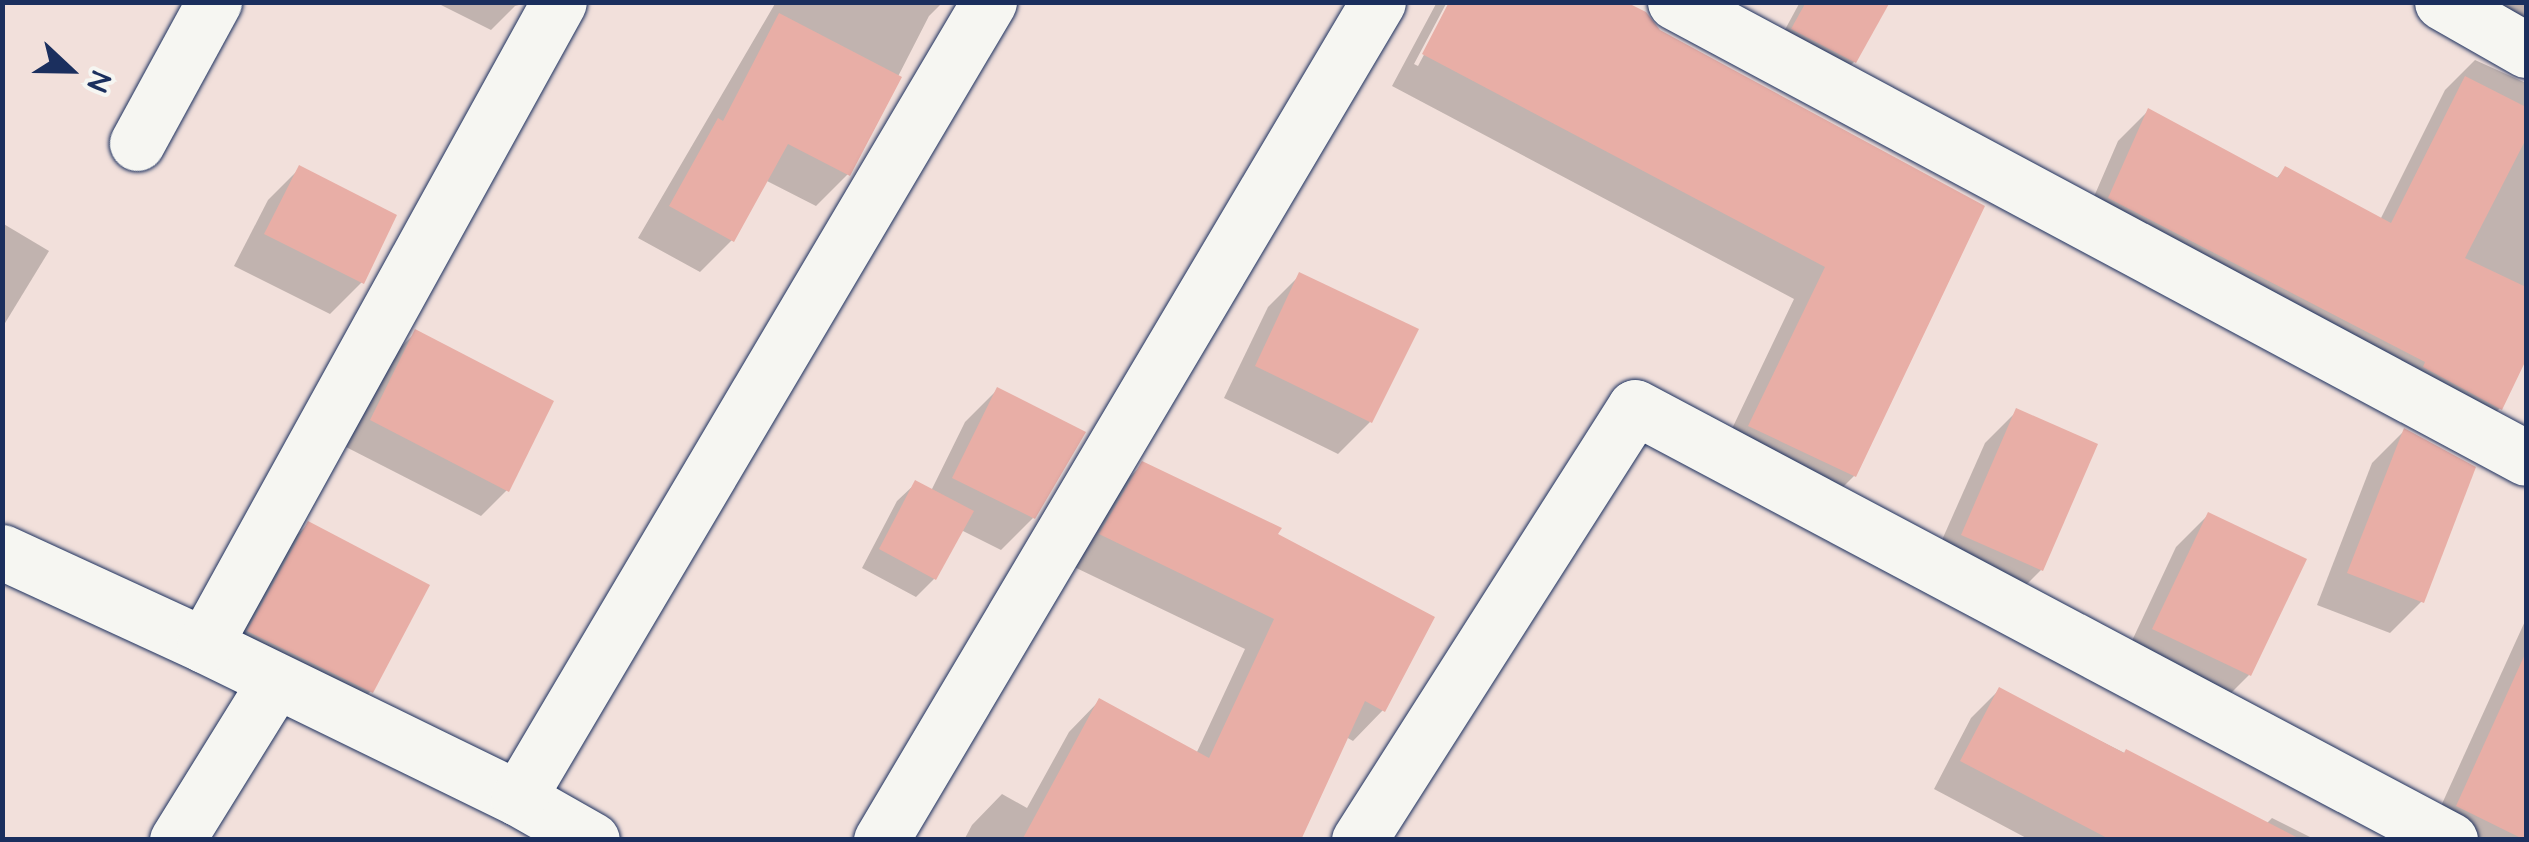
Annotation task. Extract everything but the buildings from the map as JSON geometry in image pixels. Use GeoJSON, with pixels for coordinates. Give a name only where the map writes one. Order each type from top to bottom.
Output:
{"type":"FeatureCollection","features":[{"type":"Feature","properties":{"kind":"street"},"geometry":{"type":"LineString","coordinates":[[137,143],[214,2]]}},
{"type":"Feature","properties":{"kind":"street"},"geometry":{"type":"LineString","coordinates":[[204,645],[559,2]]}},
{"type":"Feature","properties":{"kind":"street"},"geometry":{"type":"LineString","coordinates":[[518,798],[990,2]]}},
{"type":"Feature","properties":{"kind":"street"},"geometry":{"type":"LineString","coordinates":[[881,840],[1378,2]]}},
{"type":"Feature","properties":{"kind":"street"},"geometry":{"type":"LineString","coordinates":[[1675,2],[2526,458]]}},
{"type":"Feature","properties":{"kind":"street"},"geometry":{"type":"LineString","coordinates":[[2442,2],[2526,50]]}},
{"type":"Feature","properties":{"kind":"street"},"geometry":{"type":"LineString","coordinates":[[1360,840],[1635,406],[2450,840]]}},
{"type":"Feature","properties":{"kind":"street"},"geometry":{"type":"LineString","coordinates":[[2,552],[518,798],[592,840]]}},
{"type":"Feature","properties":{"kind":"street"},"geometry":{"type":"LineString","coordinates":[[177,840],[276,682]]}}]}
